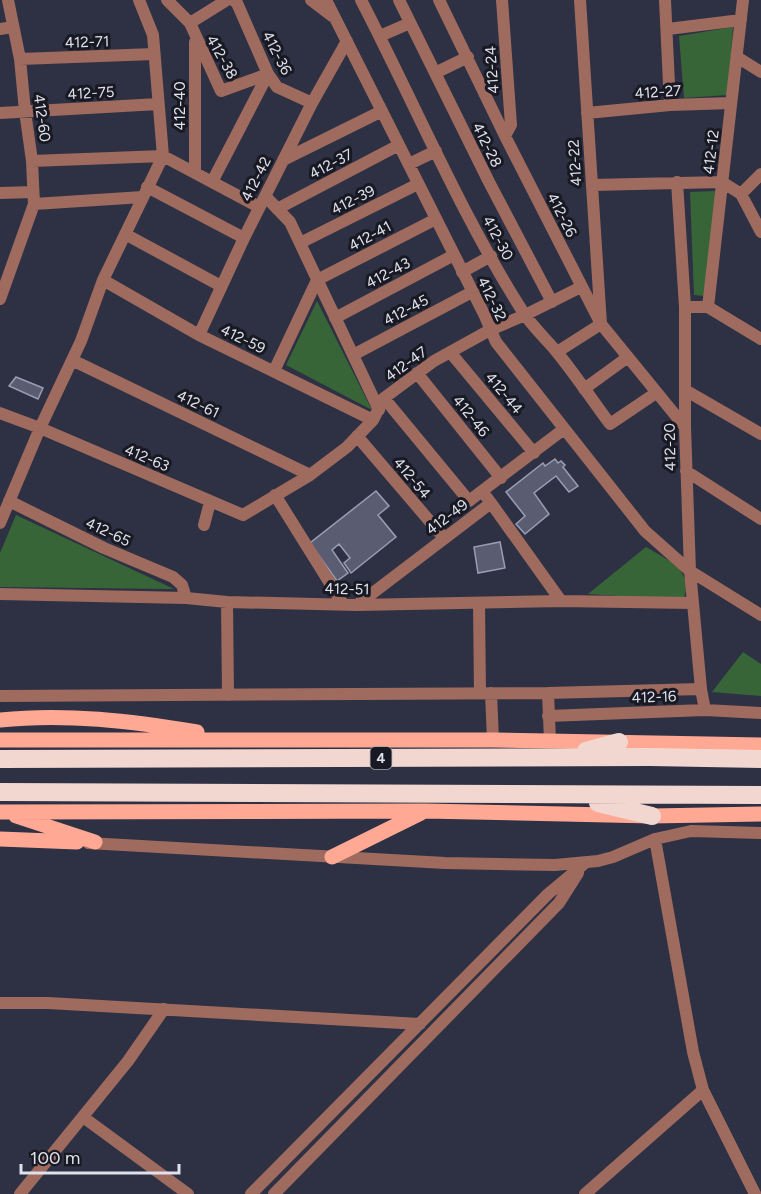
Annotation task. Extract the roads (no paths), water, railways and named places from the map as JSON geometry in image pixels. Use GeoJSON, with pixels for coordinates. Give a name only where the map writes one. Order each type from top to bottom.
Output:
{"type":"FeatureCollection","features":[{"type":"Feature","properties":{"kind":"highway"},"geometry":{"type":"LineString","coordinates":[[562,758],[619,742]]}},
{"type":"Feature","properties":{"kind":"highway","name":"4"},"geometry":{"type":"LineString","coordinates":[[0,759],[562,758],[758,748]]}},
{"type":"Feature","properties":{"kind":"highway"},"geometry":{"type":"LineString","coordinates":[[0,792],[761,795]]}},
{"type":"Feature","properties":{"kind":"highway"},"geometry":{"type":"LineString","coordinates":[[570,796],[652,816]]}},
{"type":"Feature","properties":{"kind":"main road"},"geometry":{"type":"LineString","coordinates":[[0,720],[46,717],[93,719],[167,727],[236,739]]}},
{"type":"Feature","properties":{"kind":"main road"},"geometry":{"type":"LineString","coordinates":[[0,740],[493,740],[619,742],[758,748]]}},
{"type":"Feature","properties":{"kind":"main road"},"geometry":{"type":"LineString","coordinates":[[2,813],[166,810],[425,811],[652,816],[761,814]]}},
{"type":"Feature","properties":{"kind":"main road"},"geometry":{"type":"LineString","coordinates":[[332,857],[425,811]]}},
{"type":"Feature","properties":{"kind":"main road"},"geometry":{"type":"LineString","coordinates":[[2,813],[95,842]]}},
{"type":"Feature","properties":{"kind":"main road"},"geometry":{"type":"LineString","coordinates":[[0,839],[95,842]]}},
{"type":"Feature","properties":{"kind":"street","name":"412-60"},"geometry":{"type":"LineString","coordinates":[[0,299],[34,198],[33,161],[20,59],[6,28],[8,0]]}},
{"type":"Feature","properties":{"kind":"street"},"geometry":{"type":"LineString","coordinates":[[0,523],[72,360],[102,280],[163,156],[153,34],[139,0]]}},
{"type":"Feature","properties":{"kind":"street","name":"412-38"},"geometry":{"type":"LineString","coordinates":[[167,0],[190,23],[195,39],[221,91],[268,74]]}},
{"type":"Feature","properties":{"kind":"street"},"geometry":{"type":"LineString","coordinates":[[190,23],[227,0]]}},
{"type":"Feature","properties":{"kind":"street","name":"412-36"},"geometry":{"type":"LineString","coordinates":[[233,0],[237,3],[268,74],[277,87],[312,104]]}},
{"type":"Feature","properties":{"kind":"street"},"geometry":{"type":"LineString","coordinates":[[312,0],[335,18]]}},
{"type":"Feature","properties":{"kind":"street","name":"412-32"},"geometry":{"type":"LineString","coordinates":[[326,0],[496,342],[645,531],[690,571],[761,615]]}},
{"type":"Feature","properties":{"kind":"street","name":"412-30"},"geometry":{"type":"LineString","coordinates":[[361,0],[436,152],[525,315],[557,352],[610,424],[656,393]]}},
{"type":"Feature","properties":{"kind":"street","name":"412-28"},"geometry":{"type":"LineString","coordinates":[[399,0],[489,182],[552,302]]}},
{"type":"Feature","properties":{"kind":"street","name":"412-26"},"geometry":{"type":"LineString","coordinates":[[439,0],[601,324],[685,427]]}},
{"type":"Feature","properties":{"kind":"street","name":"412-24"},"geometry":{"type":"LineString","coordinates":[[502,0],[511,125],[505,136]]}},
{"type":"Feature","properties":{"kind":"street","name":"412-22"},"geometry":{"type":"LineString","coordinates":[[580,0],[601,324]]}},
{"type":"Feature","properties":{"kind":"street"},"geometry":{"type":"LineString","coordinates":[[665,0],[670,105]]}},
{"type":"Feature","properties":{"kind":"street","name":"412-12"},"geometry":{"type":"LineString","coordinates":[[708,308],[743,0]]}},
{"type":"Feature","properties":{"kind":"street"},"geometry":{"type":"LineString","coordinates":[[668,29],[741,20]]}},
{"type":"Feature","properties":{"kind":"street"},"geometry":{"type":"LineString","coordinates":[[380,36],[410,23]]}},
{"type":"Feature","properties":{"kind":"street","name":"412-40"},"geometry":{"type":"LineString","coordinates":[[195,39],[195,173]]}},
{"type":"Feature","properties":{"kind":"street","name":"412-42"},"geometry":{"type":"LineString","coordinates":[[200,335],[243,238],[347,41]]}},
{"type":"Feature","properties":{"kind":"street","name":"412-71"},"geometry":{"type":"LineString","coordinates":[[20,59],[154,54]]}},
{"type":"Feature","properties":{"kind":"street"},"geometry":{"type":"LineString","coordinates":[[435,73],[468,57]]}},
{"type":"Feature","properties":{"kind":"street"},"geometry":{"type":"LineString","coordinates":[[737,57],[761,72]]}},
{"type":"Feature","properties":{"kind":"street"},"geometry":{"type":"LineString","coordinates":[[212,182],[268,74]]}},
{"type":"Feature","properties":{"kind":"street","name":"412-27"},"geometry":{"type":"LineString","coordinates":[[587,114],[670,105],[731,103]]}},
{"type":"Feature","properties":{"kind":"street","name":"412-75"},"geometry":{"type":"LineString","coordinates":[[0,113],[158,104]]}},
{"type":"Feature","properties":{"kind":"street"},"geometry":{"type":"LineString","coordinates":[[283,160],[382,111]]}},
{"type":"Feature","properties":{"kind":"street","name":"412-37"},"geometry":{"type":"LineString","coordinates":[[277,209],[399,145]]}},
{"type":"Feature","properties":{"kind":"street"},"geometry":{"type":"LineString","coordinates":[[408,164],[436,152]]}},
{"type":"Feature","properties":{"kind":"street"},"geometry":{"type":"LineString","coordinates":[[33,161],[163,156],[212,182],[277,209],[290,222],[353,355],[376,415]]}},
{"type":"Feature","properties":{"kind":"street"},"geometry":{"type":"LineString","coordinates":[[741,194],[761,174]]}},
{"type":"Feature","properties":{"kind":"street","name":"412-20"},"geometry":{"type":"LineString","coordinates":[[677,182],[685,307],[685,427],[690,571],[705,710]]}},
{"type":"Feature","properties":{"kind":"street"},"geometry":{"type":"LineString","coordinates":[[592,185],[722,182],[741,194],[761,232]]}},
{"type":"Feature","properties":{"kind":"street","name":"412-39"},"geometry":{"type":"LineString","coordinates":[[300,243],[418,184]]}},
{"type":"Feature","properties":{"kind":"street"},"geometry":{"type":"LineString","coordinates":[[0,194],[34,198],[145,192],[243,238]]}},
{"type":"Feature","properties":{"kind":"street","name":"412-41"},"geometry":{"type":"LineString","coordinates":[[317,280],[436,219]]}},
{"type":"Feature","properties":{"kind":"street"},"geometry":{"type":"LineString","coordinates":[[125,234],[221,286]]}},
{"type":"Feature","properties":{"kind":"street","name":"412-43"},"geometry":{"type":"LineString","coordinates":[[335,318],[454,255]]}},
{"type":"Feature","properties":{"kind":"street"},"geometry":{"type":"LineString","coordinates":[[462,272],[491,256]]}},
{"type":"Feature","properties":{"kind":"street","name":"412-59"},"geometry":{"type":"LineString","coordinates":[[102,280],[200,335],[274,371],[376,415]]}},
{"type":"Feature","properties":{"kind":"street"},"geometry":{"type":"LineString","coordinates":[[274,371],[317,280]]}},
{"type":"Feature","properties":{"kind":"street","name":"412-47"},"geometry":{"type":"LineString","coordinates":[[243,515],[310,475],[347,447],[376,415],[384,398],[417,373],[490,330],[581,288]]}},
{"type":"Feature","properties":{"kind":"street","name":"412-45"},"geometry":{"type":"LineString","coordinates":[[353,355],[472,292]]}},
{"type":"Feature","properties":{"kind":"street"},"geometry":{"type":"LineString","coordinates":[[685,307],[708,308],[761,339]]}},
{"type":"Feature","properties":{"kind":"street"},"geometry":{"type":"LineString","coordinates":[[557,352],[601,324]]}},
{"type":"Feature","properties":{"kind":"street","name":"412-44"},"geometry":{"type":"LineString","coordinates":[[450,352],[534,453]]}},
{"type":"Feature","properties":{"kind":"street"},"geometry":{"type":"LineString","coordinates":[[584,389],[628,357]]}},
{"type":"Feature","properties":{"kind":"street","name":"412-61"},"geometry":{"type":"LineString","coordinates":[[72,360],[310,475]]}},
{"type":"Feature","properties":{"kind":"street","name":"412-46"},"geometry":{"type":"LineString","coordinates":[[417,373],[501,477]]}},
{"type":"Feature","properties":{"kind":"street"},"geometry":{"type":"LineString","coordinates":[[685,390],[761,434]]}},
{"type":"Feature","properties":{"kind":"street"},"geometry":{"type":"LineString","coordinates":[[384,398],[478,513]]}},
{"type":"Feature","properties":{"kind":"street","name":"412-63"},"geometry":{"type":"LineString","coordinates":[[0,413],[243,515]]}},
{"type":"Feature","properties":{"kind":"street","name":"412-49"},"geometry":{"type":"LineString","coordinates":[[357,605],[491,503],[482,491],[564,429]]}},
{"type":"Feature","properties":{"kind":"street","name":"412-54"},"geometry":{"type":"LineString","coordinates":[[357,436],[444,538]]}},
{"type":"Feature","properties":{"kind":"street"},"geometry":{"type":"LineString","coordinates":[[686,471],[761,519]]}},
{"type":"Feature","properties":{"kind":"street"},"geometry":{"type":"LineString","coordinates":[[469,501],[482,491]]}},
{"type":"Feature","properties":{"kind":"street"},"geometry":{"type":"LineString","coordinates":[[275,495],[343,604]]}},
{"type":"Feature","properties":{"kind":"street","name":"412-65"},"geometry":{"type":"LineString","coordinates":[[9,501],[104,548],[173,577],[182,585],[186,598]]}},
{"type":"Feature","properties":{"kind":"street"},"geometry":{"type":"LineString","coordinates":[[204,525],[210,502]]}},
{"type":"Feature","properties":{"kind":"street"},"geometry":{"type":"LineString","coordinates":[[491,503],[561,601]]}},
{"type":"Feature","properties":{"kind":"street","name":"412-51"},"geometry":{"type":"LineString","coordinates":[[0,594],[357,605],[561,601],[693,603]]}},
{"type":"Feature","properties":{"kind":"street"},"geometry":{"type":"LineString","coordinates":[[227,602],[228,695]]}},
{"type":"Feature","properties":{"kind":"street"},"geometry":{"type":"LineString","coordinates":[[478,603],[486,693],[493,740]]}},
{"type":"Feature","properties":{"kind":"street"},"geometry":{"type":"LineString","coordinates":[[0,696],[548,693],[701,689]]}},
{"type":"Feature","properties":{"kind":"street"},"geometry":{"type":"LineString","coordinates":[[548,693],[549,741]]}},
{"type":"Feature","properties":{"kind":"street","name":"412-16"},"geometry":{"type":"LineString","coordinates":[[548,716],[705,710],[761,714]]}},
{"type":"Feature","properties":{"kind":"street"},"geometry":{"type":"LineString","coordinates":[[0,847],[95,842],[445,863],[584,864],[613,857],[655,839],[691,831],[761,833]]}},
{"type":"Feature","properties":{"kind":"street"},"geometry":{"type":"LineString","coordinates":[[655,839],[693,1052],[703,1090],[754,1194]]}},
{"type":"Feature","properties":{"kind":"street"},"geometry":{"type":"LineString","coordinates":[[251,1194],[548,894],[584,864]]}},
{"type":"Feature","properties":{"kind":"street"},"geometry":{"type":"LineString","coordinates":[[274,1194],[559,903],[584,864]]}},
{"type":"Feature","properties":{"kind":"street"},"geometry":{"type":"LineString","coordinates":[[548,894],[559,903]]}},
{"type":"Feature","properties":{"kind":"street"},"geometry":{"type":"LineString","coordinates":[[0,1003],[164,1009],[420,1024]]}},
{"type":"Feature","properties":{"kind":"street"},"geometry":{"type":"LineString","coordinates":[[20,1194],[128,1061],[164,1009]]}},
{"type":"Feature","properties":{"kind":"street"},"geometry":{"type":"LineString","coordinates":[[585,1194],[703,1090]]}},
{"type":"Feature","properties":{"kind":"street"},"geometry":{"type":"LineString","coordinates":[[83,1117],[188,1194]]}}]}
